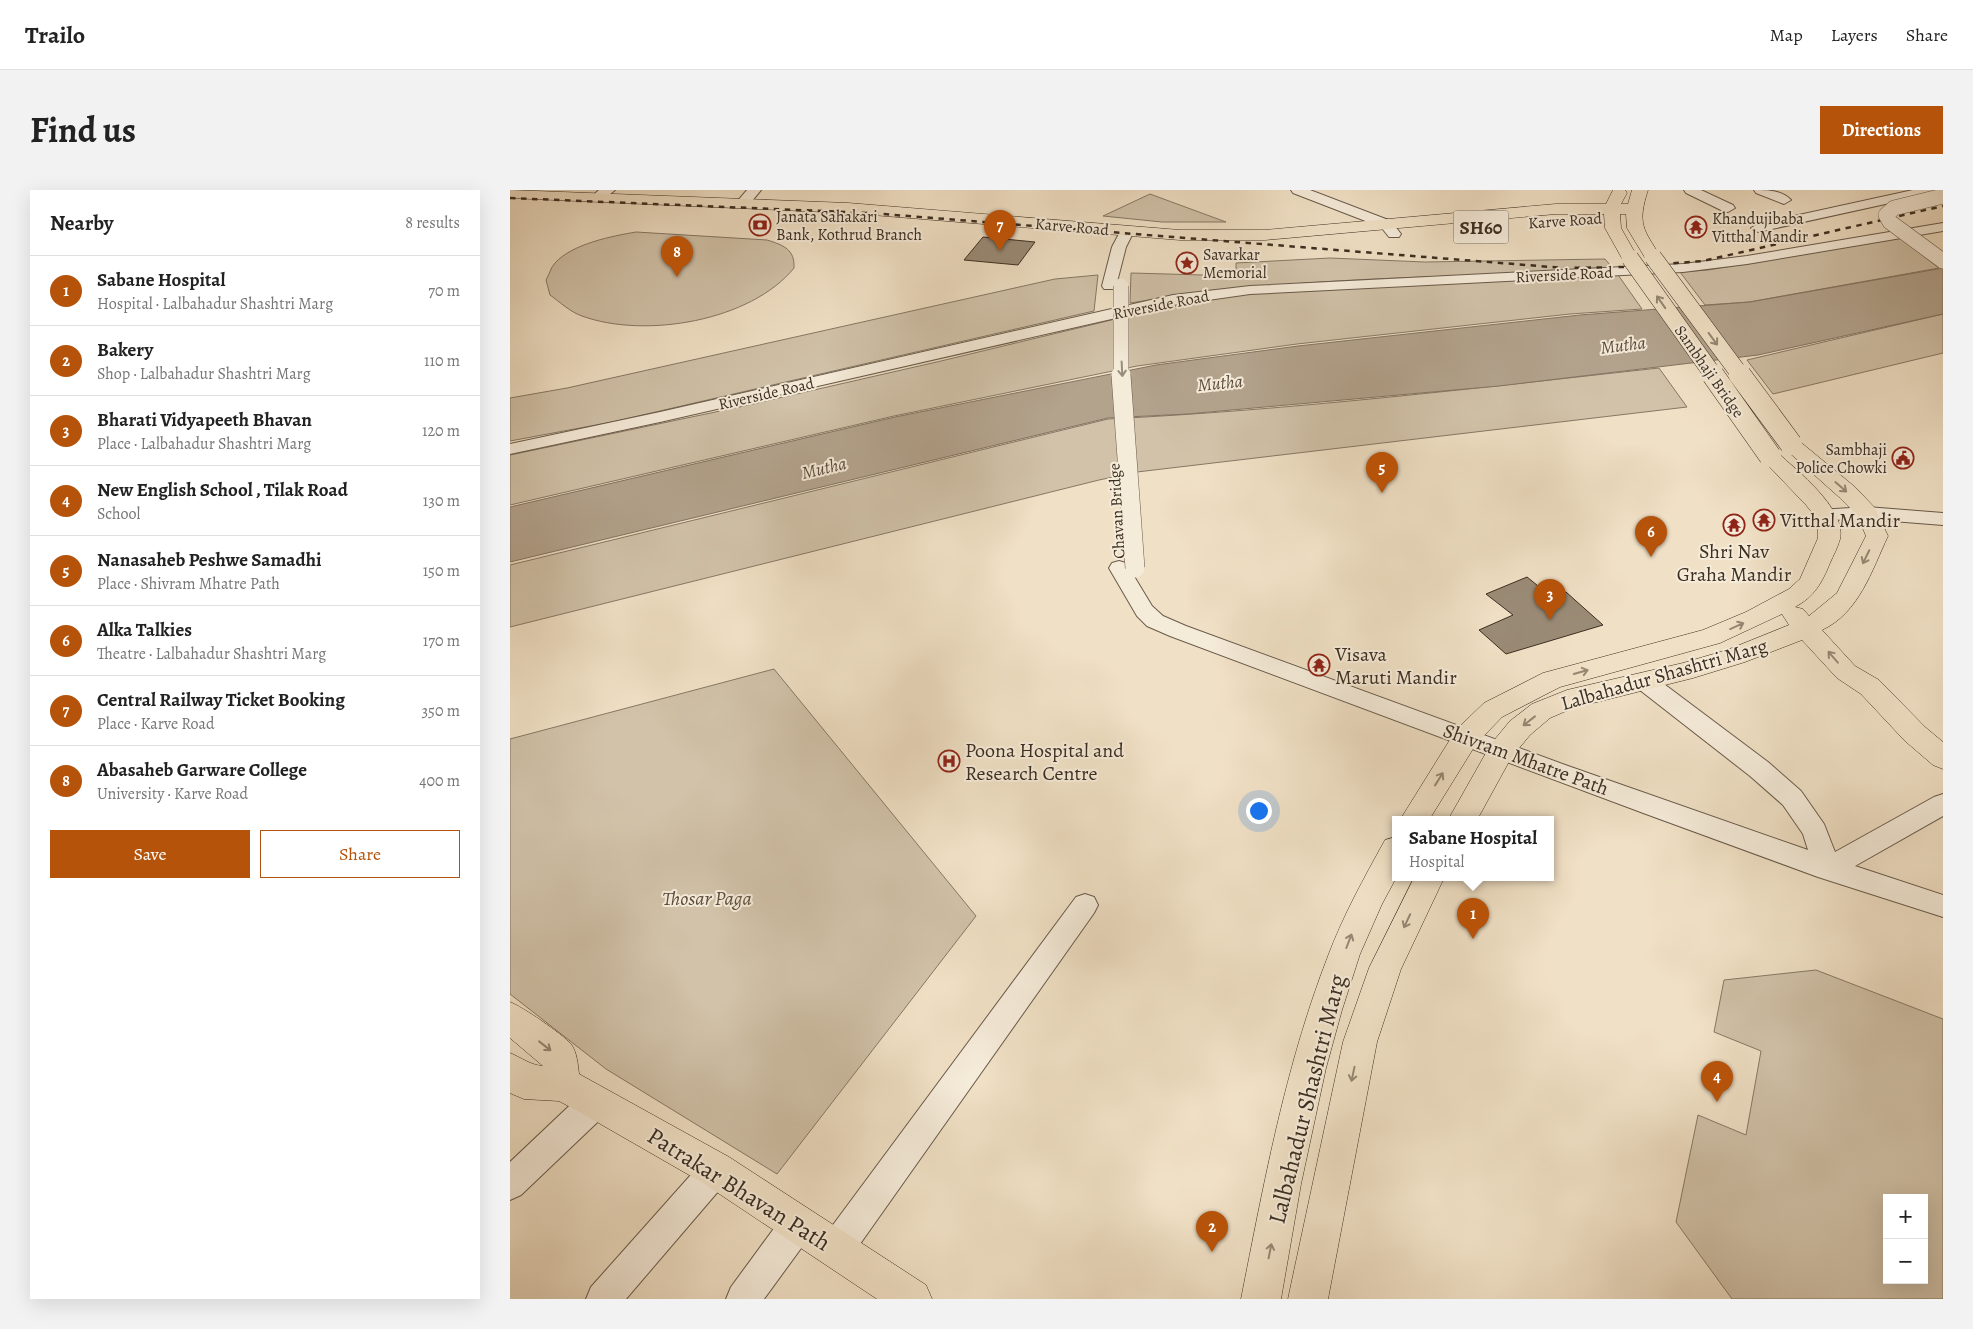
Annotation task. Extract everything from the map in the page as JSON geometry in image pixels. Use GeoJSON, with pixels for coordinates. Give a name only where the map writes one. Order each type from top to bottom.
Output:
{"type":"FeatureCollection","features":[{"type":"Feature","properties":{"kind":"main road"},"geometry":{"type":"LineString","coordinates":[[1634,218],[1640,190]]}},
{"type":"Feature","properties":{"kind":"main road"},"geometry":{"type":"LineString","coordinates":[[1612,212],[1620,192]]}},
{"type":"Feature","properties":{"kind":"main road"},"geometry":{"type":"LineString","coordinates":[[1562,214],[1620,192]]}},
{"type":"Feature","properties":{"kind":"main road","name":"Karve Road"},"geometry":{"type":"LineString","coordinates":[[510,193],[603,194],[955,216],[1130,236],[1177,244],[1268,245],[1390,229],[1562,214],[1612,212],[1634,218]]}},
{"type":"Feature","properties":{"kind":"main road","name":"Karve Road"},"geometry":{"type":"LineString","coordinates":[[510,201],[842,216],[1130,236]]}},
{"type":"Feature","properties":{"kind":"main road","name":"Sambhaji Bridge"},"geometry":{"type":"LineString","coordinates":[[1612,212],[1613,228],[1630,258],[1770,456],[1806,491],[1825,514]]}},
{"type":"Feature","properties":{"kind":"main road"},"geometry":{"type":"LineString","coordinates":[[1562,214],[1594,226],[1617,238]]}},
{"type":"Feature","properties":{"kind":"main road","name":"Sambhaji Bridge"},"geometry":{"type":"LineString","coordinates":[[1634,218],[1654,257],[1791,444],[1847,492],[1867,513]]}},
{"type":"Feature","properties":{"kind":"main road","name":"Lalbahadur Shashtri Marg"},"geometry":{"type":"LineString","coordinates":[[1464,816],[1501,751],[1520,728],[1541,711],[1567,700],[1684,672],[1736,656],[1815,624],[1847,597],[1876,536],[1867,513]]}},
{"type":"Feature","properties":{"kind":"main road","name":"Lalbahadur Shashtri Marg"},"geometry":{"type":"LineString","coordinates":[[1417,816],[1466,737],[1493,710],[1552,680],[1711,637],[1790,599],[1810,582],[1829,538],[1829,527],[1825,514]]}},
{"type":"Feature","properties":{"kind":"main road"},"geometry":{"type":"LineString","coordinates":[[1790,599],[1815,624],[1846,672],[1870,687],[1915,734],[1943,758]]}},
{"type":"Feature","properties":{"kind":"main road","name":"Lalbahadur Shashtri Marg"},"geometry":{"type":"LineString","coordinates":[[1261,1299],[1291,1146],[1320,1026],[1349,938],[1392,857]]}},
{"type":"Feature","properties":{"kind":"main road","name":"Lalbahadur Shashtri Marg"},"geometry":{"type":"LineString","coordinates":[[1312,1298],[1360,1042],[1386,968],[1428,881]]}},
{"type":"Feature","properties":{"kind":"main road"},"geometry":{"type":"LineString","coordinates":[[510,1018],[558,1056],[563,1084],[524,1082],[510,1070]]}},
{"type":"Feature","properties":{"kind":"main road","name":"Patrakar Bhavan Path"},"geometry":{"type":"LineString","coordinates":[[563,1084],[716,1170],[912,1299]]}},
{"type":"Feature","properties":{"kind":"street"},"geometry":{"type":"LineString","coordinates":[[742,204],[754,190]]}},
{"type":"Feature","properties":{"kind":"street"},"geometry":{"type":"LineString","coordinates":[[1298,190],[1390,229]]}},
{"type":"Feature","properties":{"kind":"street"},"geometry":{"type":"LineString","coordinates":[[1691,190],[1728,208]]}},
{"type":"Feature","properties":{"kind":"street"},"geometry":{"type":"LineString","coordinates":[[1761,190],[1784,200]]}},
{"type":"Feature","properties":{"kind":"street"},"geometry":{"type":"LineString","coordinates":[[1758,228],[1930,190]]}},
{"type":"Feature","properties":{"kind":"street"},"geometry":{"type":"LineString","coordinates":[[1943,196],[1894,208],[1886,215],[1890,222],[1943,261]]}},
{"type":"Feature","properties":{"kind":"street","name":"Riverside Road"},"geometry":{"type":"LineString","coordinates":[[510,449],[651,419],[1173,300],[1250,290],[1699,266],[1943,227]]}},
{"type":"Feature","properties":{"kind":"street","name":"Chavan Bridge"},"geometry":{"type":"LineString","coordinates":[[1128,573],[1108,325],[1115,286],[1130,236]]}},
{"type":"Feature","properties":{"kind":"street"},"geometry":{"type":"LineString","coordinates":[[1903,515],[1943,504]]}},
{"type":"Feature","properties":{"kind":"street"},"geometry":{"type":"LineString","coordinates":[[1867,513],[1943,534]]}},
{"type":"Feature","properties":{"kind":"street"},"geometry":{"type":"LineString","coordinates":[[1825,514],[1867,513],[1943,519]]}},
{"type":"Feature","properties":{"kind":"street","name":"Shivram Mhatre Path"},"geometry":{"type":"LineString","coordinates":[[1128,573],[1144,611],[1155,621],[1501,751],[1827,868],[1943,906]]}},
{"type":"Feature","properties":{"kind":"street"},"geometry":{"type":"LineString","coordinates":[[1644,681],[1759,769],[1792,798],[1815,831],[1827,868],[1943,804]]}},
{"type":"Feature","properties":{"kind":"street"},"geometry":{"type":"LineString","coordinates":[[836,1249],[1085,905]]}},
{"type":"Feature","properties":{"kind":"street"},"geometry":{"type":"LineString","coordinates":[[510,1184],[596,1102]]}},
{"type":"Feature","properties":{"kind":"street"},"geometry":{"type":"LineString","coordinates":[[603,1299],[716,1170]]}},
{"type":"Feature","properties":{"kind":"street"},"geometry":{"type":"LineString","coordinates":[[743,1299],[798,1224]]}},
{"type":"Feature","properties":{"kind":"green space"},"geometry":{"type":"Polygon","coordinates":[[[1150,194],[1226,222],[1162,222],[1103,216],[1150,194]]]}},
{"type":"Feature","properties":{"kind":"green space"},"geometry":{"type":"Polygon","coordinates":[[[636,232],[767,240],[783,246],[790,252],[794,268],[775,286],[752,301],[725,313],[665,325],[636,326],[607,323],[582,316],[550,295],[546,280],[554,265],[562,256],[593,242],[636,232]]]}},
{"type":"Feature","properties":{"kind":"green space"},"geometry":{"type":"Polygon","coordinates":[[[1900,238],[1939,268],[1749,302],[1705,305],[1680,272],[1708,270],[1900,238]]]}},
{"type":"Feature","properties":{"kind":"green space"},"geometry":{"type":"Polygon","coordinates":[[[1330,258],[1425,262],[1605,259],[1615,271],[1372,279],[1250,287],[1130,303],[1131,273],[1236,274],[1236,263],[1330,258]]]}},
{"type":"Feature","properties":{"kind":"green space"},"geometry":{"type":"Polygon","coordinates":[[[1616,272],[1642,309],[1570,314],[1297,344],[1137,366],[894,416],[510,505],[510,455],[744,406],[1128,316],[1231,295],[1616,272]]]}},
{"type":"Feature","properties":{"kind":"green space"},"geometry":{"type":"Polygon","coordinates":[[[1098,275],[1094,311],[612,422],[510,441],[510,398],[567,388],[1055,279],[1098,275]]]}},
{"type":"Feature","properties":{"kind":"green space"},"geometry":{"type":"Polygon","coordinates":[[[1943,314],[1943,353],[1773,394],[1747,360],[1943,314]]]}},
{"type":"Feature","properties":{"kind":"green space"},"geometry":{"type":"Polygon","coordinates":[[[1659,368],[1687,407],[1137,472],[510,627],[510,565],[1108,419],[1315,404],[1659,368]]]}},
{"type":"Feature","properties":{"kind":"green space","name":"Thosar Paga"},"geometry":{"type":"Polygon","coordinates":[[[774,669],[976,916],[777,1174],[606,1069],[510,994],[510,739],[774,669]]]}},
{"type":"Feature","properties":{"kind":"green space"},"geometry":{"type":"Polygon","coordinates":[[[1816,970],[1943,1019],[1943,1299],[1732,1299],[1676,1222],[1698,1115],[1746,1135],[1761,1051],[1714,1032],[1724,980],[1816,970]]]}},
{"type":"Feature","properties":{"kind":"water","name":"Mutha"},"geometry":{"type":"Polygon","coordinates":[[[1943,268],[1943,314],[1758,355],[1499,386],[1187,414],[1108,418],[510,562],[510,507],[895,417],[1156,365],[1298,346],[1580,315],[1750,302],[1943,268]]]}},
{"type":"Feature","properties":{"kind":"building"},"geometry":{"type":"Polygon","coordinates":[[[983,237],[1035,242],[1018,265],[964,260],[983,237]]]}},
{"type":"Feature","properties":{"kind":"building"},"geometry":{"type":"Polygon","coordinates":[[[1527,577],[1553,598],[1566,592],[1603,625],[1506,654],[1479,630],[1513,615],[1486,594],[1527,577]]]}},
{"type":"Feature","properties":{"kind":"railway"},"geometry":{"type":"LineString","coordinates":[[510,198],[870,213],[1564,268],[1625,267],[1703,261],[1943,206]]}},
{"type":"Feature","properties":{"kind":"place","name":"Janata Sahakari Bank, Kothrud Branch"},"geometry":{"type":"Point","coordinates":[760,225]}},
{"type":"Feature","properties":{"kind":"place","name":"Khandujibaba Vitthal Mandir"},"geometry":{"type":"Point","coordinates":[1696,227]}},
{"type":"Feature","properties":{"kind":"place","name":"Central Railway Ticket Booking"},"geometry":{"type":"Point","coordinates":[1000,251]}},
{"type":"Feature","properties":{"kind":"place","name":"Savarkar Memorial"},"geometry":{"type":"Point","coordinates":[1187,263]}},
{"type":"Feature","properties":{"kind":"place","name":"Abasaheb Garware College"},"geometry":{"type":"Point","coordinates":[677,277]}},
{"type":"Feature","properties":{"kind":"place","name":"Sambhaji Police Chowki"},"geometry":{"type":"Point","coordinates":[1903,458]}},
{"type":"Feature","properties":{"kind":"place","name":"Nanasaheb Peshwe Samadhi"},"geometry":{"type":"Point","coordinates":[1382,493]}},
{"type":"Feature","properties":{"kind":"place","name":"Vitthal Mandir"},"geometry":{"type":"Point","coordinates":[1764,520]}},
{"type":"Feature","properties":{"kind":"place","name":"Shri Nav Graha Mandir"},"geometry":{"type":"Point","coordinates":[1734,525]}},
{"type":"Feature","properties":{"kind":"place","name":"Alka Talkies"},"geometry":{"type":"Point","coordinates":[1651,557]}},
{"type":"Feature","properties":{"kind":"place","name":"Bharati Vidyapeeth Bhavan"},"geometry":{"type":"Point","coordinates":[1550,620]}},
{"type":"Feature","properties":{"kind":"place","name":"Visava Maruti Mandir"},"geometry":{"type":"Point","coordinates":[1319,665]}},
{"type":"Feature","properties":{"kind":"place","name":"Poona Hospital and Research Centre"},"geometry":{"type":"Point","coordinates":[949,761]}},
{"type":"Feature","properties":{"kind":"place","name":"Sabane Hospital"},"geometry":{"type":"Point","coordinates":[1473,939]}},
{"type":"Feature","properties":{"kind":"place","name":"New English School , Tilak Road"},"geometry":{"type":"Point","coordinates":[1717,1102]}},
{"type":"Feature","properties":{"kind":"place","name":"Bakery"},"geometry":{"type":"Point","coordinates":[1212,1252]}}]}
